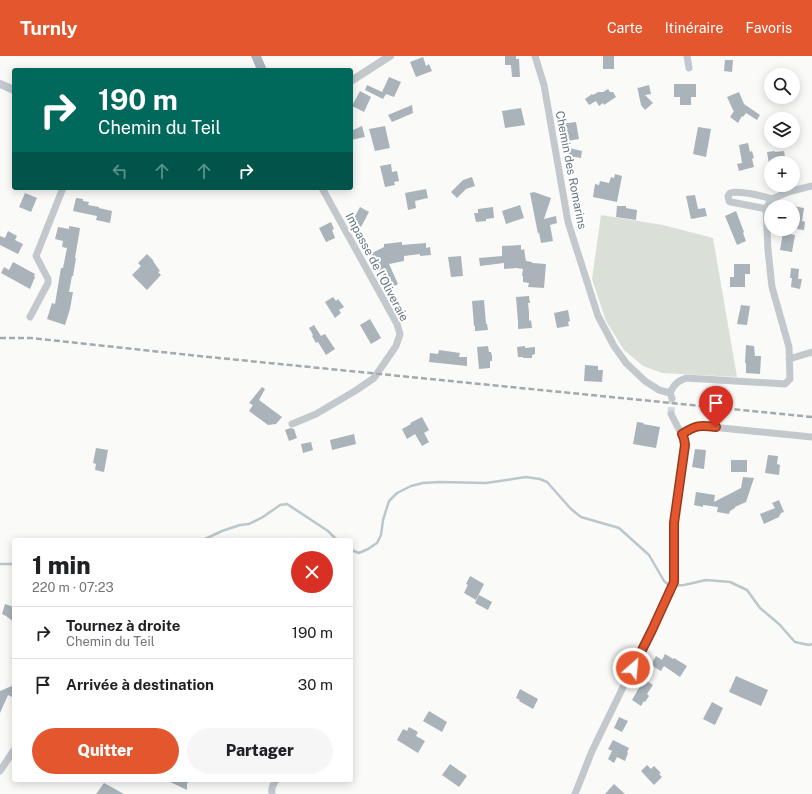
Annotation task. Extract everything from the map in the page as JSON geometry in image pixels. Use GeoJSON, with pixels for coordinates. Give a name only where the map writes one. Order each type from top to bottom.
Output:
{"type":"FeatureCollection","features":[{"type":"Feature","properties":{"kind":"street"},"geometry":{"type":"LineString","coordinates":[[353,80],[390,56]]}},
{"type":"Feature","properties":{"kind":"street","name":"Chemin des Romarins"},"geometry":{"type":"LineString","coordinates":[[535,56],[544,85],[568,222],[598,316],[614,346],[626,363],[645,381],[659,390],[671,395],[672,387],[678,381],[686,378],[785,384],[790,379],[789,359]]}},
{"type":"Feature","properties":{"kind":"street"},"geometry":{"type":"LineString","coordinates":[[688,56],[689,68]]}},
{"type":"Feature","properties":{"kind":"street"},"geometry":{"type":"LineString","coordinates":[[0,84],[12,89]]}},
{"type":"Feature","properties":{"kind":"street"},"geometry":{"type":"LineString","coordinates":[[764,209],[731,202],[729,201],[728,196],[730,193],[737,192],[764,196],[772,199],[788,192],[812,186]]}},
{"type":"Feature","properties":{"kind":"street"},"geometry":{"type":"LineString","coordinates":[[30,317],[48,283],[48,279],[36,256],[62,190]]}},
{"type":"Feature","properties":{"kind":"street","name":"Impasse de l'Oliveraie"},"geometry":{"type":"LineString","coordinates":[[292,424],[316,414],[355,392],[374,378],[396,346],[400,334],[397,324],[323,190]]}},
{"type":"Feature","properties":{"kind":"street"},"geometry":{"type":"LineString","coordinates":[[767,236],[772,287],[789,347],[789,359],[812,352]]}},
{"type":"Feature","properties":{"kind":"street"},"geometry":{"type":"LineString","coordinates":[[575,794],[592,750],[652,630],[674,582],[674,523],[685,445],[682,434],[671,414]]}},
{"type":"Feature","properties":{"kind":"street"},"geometry":{"type":"LineString","coordinates":[[682,434],[691,428],[701,426],[812,437]]}},
{"type":"Feature","properties":{"kind":"street"},"geometry":{"type":"LineString","coordinates":[[0,770],[12,753]]}},
{"type":"Feature","properties":{"kind":"street"},"geometry":{"type":"LineString","coordinates":[[272,794],[272,786],[275,782]]}},
{"type":"Feature","properties":{"kind":"shaded area"},"geometry":{"type":"Polygon","coordinates":[[[601,215],[663,225],[713,238],[737,377],[662,373],[643,366],[624,350],[606,321],[592,279],[601,215]]]}},
{"type":"Feature","properties":{"kind":"building"},"geometry":{"type":"Polygon","coordinates":[[[251,56],[261,56],[266,68],[256,68],[251,56]]]}},
{"type":"Feature","properties":{"kind":"building"},"geometry":{"type":"Polygon","coordinates":[[[505,56],[516,56],[516,59],[519,59],[520,77],[512,77],[511,65],[505,65],[505,56]]]}},
{"type":"Feature","properties":{"kind":"building"},"geometry":{"type":"Polygon","coordinates":[[[603,56],[614,56],[614,69],[603,69],[603,56]]]}},
{"type":"Feature","properties":{"kind":"building"},"geometry":{"type":"Polygon","coordinates":[[[423,57],[426,66],[429,64],[432,71],[416,77],[410,62],[423,57]]]}},
{"type":"Feature","properties":{"kind":"building"},"geometry":{"type":"Polygon","coordinates":[[[725,60],[733,60],[732,72],[724,71],[725,60]]]}},
{"type":"Feature","properties":{"kind":"building"},"geometry":{"type":"Polygon","coordinates":[[[389,77],[401,82],[394,97],[386,94],[383,99],[365,90],[367,85],[382,92],[389,77]]]}},
{"type":"Feature","properties":{"kind":"building"},"geometry":{"type":"Polygon","coordinates":[[[674,84],[696,84],[696,97],[691,97],[691,105],[680,105],[680,97],[674,97],[674,84]]]}},
{"type":"Feature","properties":{"kind":"building"},"geometry":{"type":"Polygon","coordinates":[[[649,85],[651,94],[645,95],[653,103],[645,110],[641,105],[637,86],[638,88],[649,85]]]}},
{"type":"Feature","properties":{"kind":"building"},"geometry":{"type":"Polygon","coordinates":[[[608,89],[610,92],[613,92],[616,97],[604,105],[603,103],[599,106],[596,101],[589,105],[585,99],[592,94],[603,92],[608,89]]]}},
{"type":"Feature","properties":{"kind":"building"},"geometry":{"type":"Polygon","coordinates":[[[360,91],[371,97],[364,112],[353,106],[360,91]]]}},
{"type":"Feature","properties":{"kind":"building"},"geometry":{"type":"Polygon","coordinates":[[[739,92],[744,104],[760,115],[757,120],[746,113],[743,117],[742,116],[738,123],[730,117],[734,111],[727,97],[739,92]]]}},
{"type":"Feature","properties":{"kind":"building"},"geometry":{"type":"Polygon","coordinates":[[[412,105],[413,113],[392,122],[388,115],[412,105]]]}},
{"type":"Feature","properties":{"kind":"building"},"geometry":{"type":"Polygon","coordinates":[[[521,108],[525,125],[505,128],[502,111],[521,108]]]}},
{"type":"Feature","properties":{"kind":"building"},"geometry":{"type":"Polygon","coordinates":[[[576,122],[579,139],[563,142],[560,124],[576,122]]]}},
{"type":"Feature","properties":{"kind":"building"},"geometry":{"type":"Polygon","coordinates":[[[362,126],[365,137],[353,140],[353,130],[362,126]]]}},
{"type":"Feature","properties":{"kind":"building"},"geometry":{"type":"Polygon","coordinates":[[[385,126],[390,148],[375,151],[369,129],[385,126]]]}},
{"type":"Feature","properties":{"kind":"building"},"geometry":{"type":"Polygon","coordinates":[[[698,127],[711,129],[706,157],[693,154],[698,127]]]}},
{"type":"Feature","properties":{"kind":"building"},"geometry":{"type":"Polygon","coordinates":[[[748,143],[750,152],[752,151],[754,158],[752,159],[754,167],[739,171],[737,164],[742,163],[739,145],[748,143]]]}},
{"type":"Feature","properties":{"kind":"building"},"geometry":{"type":"Polygon","coordinates":[[[569,148],[582,151],[581,158],[568,156],[569,148]]]}},
{"type":"Feature","properties":{"kind":"building"},"geometry":{"type":"Polygon","coordinates":[[[784,151],[785,156],[768,156],[767,152],[784,151]]]}},
{"type":"Feature","properties":{"kind":"building"},"geometry":{"type":"Polygon","coordinates":[[[391,164],[392,172],[397,171],[399,181],[394,182],[395,185],[385,187],[380,166],[391,164]]]}},
{"type":"Feature","properties":{"kind":"building"},"geometry":{"type":"Polygon","coordinates":[[[615,174],[622,176],[617,202],[593,197],[595,184],[599,185],[600,181],[609,183],[611,177],[614,178],[615,174]]]}},
{"type":"Feature","properties":{"kind":"building"},"geometry":{"type":"Polygon","coordinates":[[[472,177],[475,186],[466,189],[457,198],[451,192],[463,180],[472,177]]]}},
{"type":"Feature","properties":{"kind":"building"},"geometry":{"type":"Polygon","coordinates":[[[426,189],[428,198],[415,201],[416,208],[408,210],[405,193],[426,189]]]}},
{"type":"Feature","properties":{"kind":"building"},"geometry":{"type":"Polygon","coordinates":[[[534,192],[551,198],[544,219],[556,216],[557,223],[550,225],[553,241],[541,243],[530,193],[534,192]]]}},
{"type":"Feature","properties":{"kind":"building"},"geometry":{"type":"Polygon","coordinates":[[[25,193],[37,198],[31,212],[19,207],[25,193]]]}},
{"type":"Feature","properties":{"kind":"building"},"geometry":{"type":"Polygon","coordinates":[[[695,195],[698,209],[705,208],[707,216],[691,219],[686,196],[695,195]]]}},
{"type":"Feature","properties":{"kind":"building"},"geometry":{"type":"Polygon","coordinates":[[[76,198],[89,202],[88,205],[112,211],[110,223],[96,220],[97,216],[73,211],[76,198]]]}},
{"type":"Feature","properties":{"kind":"building"},"geometry":{"type":"Polygon","coordinates":[[[520,205],[524,218],[506,224],[502,211],[520,205]]]}},
{"type":"Feature","properties":{"kind":"building"},"geometry":{"type":"Polygon","coordinates":[[[617,206],[626,206],[626,208],[637,210],[636,220],[616,217],[617,206]]]}},
{"type":"Feature","properties":{"kind":"building"},"geometry":{"type":"Polygon","coordinates":[[[360,207],[369,212],[361,227],[352,222],[360,207]]]}},
{"type":"Feature","properties":{"kind":"building"},"geometry":{"type":"Polygon","coordinates":[[[493,207],[494,218],[476,222],[474,213],[478,213],[478,209],[493,207]]]}},
{"type":"Feature","properties":{"kind":"building"},"geometry":{"type":"Polygon","coordinates":[[[800,207],[804,208],[802,221],[800,221],[800,207]]]}},
{"type":"Feature","properties":{"kind":"building"},"geometry":{"type":"Polygon","coordinates":[[[736,211],[746,241],[737,245],[725,216],[736,211]]]}},
{"type":"Feature","properties":{"kind":"building"},"geometry":{"type":"Polygon","coordinates":[[[800,221],[805,222],[804,230],[800,229],[800,221]]]}},
{"type":"Feature","properties":{"kind":"building"},"geometry":{"type":"Polygon","coordinates":[[[331,222],[334,229],[332,230],[335,238],[326,242],[319,228],[331,222]]]}},
{"type":"Feature","properties":{"kind":"building"},"geometry":{"type":"Polygon","coordinates":[[[69,226],[80,228],[73,276],[69,292],[73,292],[65,325],[47,319],[52,303],[55,304],[61,268],[63,268],[67,248],[62,247],[63,241],[55,239],[58,227],[69,229],[69,226]]]}},
{"type":"Feature","properties":{"kind":"building"},"geometry":{"type":"Polygon","coordinates":[[[8,231],[17,236],[15,240],[23,244],[18,254],[0,245],[0,236],[5,238],[8,231]]]}},
{"type":"Feature","properties":{"kind":"building"},"geometry":{"type":"Polygon","coordinates":[[[782,236],[795,236],[792,252],[780,250],[782,236]]]}},
{"type":"Feature","properties":{"kind":"building"},"geometry":{"type":"Polygon","coordinates":[[[402,242],[402,245],[426,243],[426,248],[430,247],[431,255],[420,256],[420,254],[404,256],[404,261],[389,264],[398,284],[388,289],[370,254],[384,247],[384,244],[402,242]]]}},
{"type":"Feature","properties":{"kind":"building"},"geometry":{"type":"Polygon","coordinates":[[[521,245],[521,250],[524,249],[526,261],[546,264],[544,288],[528,287],[529,283],[523,282],[523,269],[504,269],[504,263],[480,266],[479,258],[502,256],[502,246],[521,245]]]}},
{"type":"Feature","properties":{"kind":"building"},"geometry":{"type":"Polygon","coordinates":[[[147,254],[154,261],[160,271],[158,272],[161,275],[147,290],[132,275],[141,266],[138,263],[147,254]]]}},
{"type":"Feature","properties":{"kind":"building"},"geometry":{"type":"Polygon","coordinates":[[[461,256],[463,276],[451,277],[448,257],[461,256]]]}},
{"type":"Feature","properties":{"kind":"building"},"geometry":{"type":"Polygon","coordinates":[[[13,262],[35,274],[30,289],[1,273],[4,267],[9,270],[13,262]]]}},
{"type":"Feature","properties":{"kind":"building"},"geometry":{"type":"Polygon","coordinates":[[[734,264],[750,264],[750,274],[745,274],[745,287],[730,287],[730,277],[734,277],[734,264]]]}},
{"type":"Feature","properties":{"kind":"building"},"geometry":{"type":"Polygon","coordinates":[[[791,268],[799,269],[798,279],[802,279],[800,289],[791,287],[791,268]]]}},
{"type":"Feature","properties":{"kind":"building"},"geometry":{"type":"Polygon","coordinates":[[[529,296],[529,321],[531,320],[532,328],[518,329],[516,297],[529,296]]]}},
{"type":"Feature","properties":{"kind":"building"},"geometry":{"type":"Polygon","coordinates":[[[333,297],[336,301],[338,299],[344,307],[339,310],[341,313],[335,318],[325,302],[333,297]]]}},
{"type":"Feature","properties":{"kind":"building"},"geometry":{"type":"Polygon","coordinates":[[[484,300],[488,330],[475,331],[472,301],[484,300]]]}},
{"type":"Feature","properties":{"kind":"building"},"geometry":{"type":"Polygon","coordinates":[[[741,305],[750,306],[747,325],[737,324],[741,305]]]}},
{"type":"Feature","properties":{"kind":"building"},"geometry":{"type":"Polygon","coordinates":[[[568,310],[570,321],[568,322],[569,326],[557,328],[554,313],[568,310]]]}},
{"type":"Feature","properties":{"kind":"building"},"geometry":{"type":"Polygon","coordinates":[[[370,319],[381,338],[371,344],[360,325],[370,319]]]}},
{"type":"Feature","properties":{"kind":"building"},"geometry":{"type":"Polygon","coordinates":[[[314,325],[321,336],[325,334],[335,349],[326,355],[318,342],[316,343],[312,336],[313,335],[309,328],[314,325]]]}},
{"type":"Feature","properties":{"kind":"building"},"geometry":{"type":"Polygon","coordinates":[[[746,345],[754,346],[755,356],[761,356],[760,374],[746,373],[746,345]]]}},
{"type":"Feature","properties":{"kind":"building"},"geometry":{"type":"Polygon","coordinates":[[[488,346],[489,352],[491,352],[492,356],[490,368],[479,369],[477,347],[488,346]]]}},
{"type":"Feature","properties":{"kind":"building"},"geometry":{"type":"Polygon","coordinates":[[[525,346],[525,348],[535,347],[535,354],[532,355],[532,358],[518,357],[517,347],[525,346]]]}},
{"type":"Feature","properties":{"kind":"building"},"geometry":{"type":"Polygon","coordinates":[[[439,350],[460,353],[459,357],[467,357],[467,366],[429,362],[430,353],[438,354],[439,350]]]}},
{"type":"Feature","properties":{"kind":"building"},"geometry":{"type":"Polygon","coordinates":[[[585,365],[598,366],[598,370],[603,370],[602,382],[584,381],[585,365]]]}},
{"type":"Feature","properties":{"kind":"building"},"geometry":{"type":"Polygon","coordinates":[[[262,387],[265,389],[259,400],[282,417],[276,424],[268,425],[249,411],[253,405],[249,403],[262,387]]]}},
{"type":"Feature","properties":{"kind":"building"},"geometry":{"type":"Polygon","coordinates":[[[422,417],[429,430],[424,433],[429,442],[422,446],[415,434],[407,439],[402,429],[422,417]]]}},
{"type":"Feature","properties":{"kind":"building"},"geometry":{"type":"Polygon","coordinates":[[[637,422],[660,427],[656,448],[633,444],[637,422]]]}},
{"type":"Feature","properties":{"kind":"building"},"geometry":{"type":"Polygon","coordinates":[[[290,428],[294,429],[297,438],[289,441],[285,430],[290,428]]]}},
{"type":"Feature","properties":{"kind":"building"},"geometry":{"type":"Polygon","coordinates":[[[354,434],[356,444],[332,450],[330,440],[354,434]]]}},
{"type":"Feature","properties":{"kind":"building"},"geometry":{"type":"Polygon","coordinates":[[[311,442],[313,450],[303,453],[301,444],[311,442]]]}},
{"type":"Feature","properties":{"kind":"building"},"geometry":{"type":"Polygon","coordinates":[[[96,448],[108,450],[104,472],[95,470],[96,464],[93,463],[96,448]]]}},
{"type":"Feature","properties":{"kind":"building"},"geometry":{"type":"Polygon","coordinates":[[[695,449],[706,450],[704,469],[692,467],[695,449]]]}},
{"type":"Feature","properties":{"kind":"building"},"geometry":{"type":"Polygon","coordinates":[[[768,455],[778,456],[777,464],[780,465],[779,475],[765,473],[768,455]]]}},
{"type":"Feature","properties":{"kind":"building"},"geometry":{"type":"Polygon","coordinates":[[[731,460],[747,460],[747,472],[731,472],[731,460]]]}},
{"type":"Feature","properties":{"kind":"building"},"geometry":{"type":"Polygon","coordinates":[[[743,477],[754,478],[746,502],[735,507],[729,514],[717,512],[718,507],[703,505],[703,507],[694,505],[696,492],[715,495],[714,502],[741,488],[743,477]]]}},
{"type":"Feature","properties":{"kind":"building"},"geometry":{"type":"Polygon","coordinates":[[[779,500],[784,512],[781,513],[779,517],[764,524],[760,514],[775,508],[772,503],[779,500]]]}},
{"type":"Feature","properties":{"kind":"building"},"geometry":{"type":"Polygon","coordinates":[[[470,576],[484,584],[476,600],[464,593],[470,576]]]}},
{"type":"Feature","properties":{"kind":"building"},"geometry":{"type":"Polygon","coordinates":[[[479,595],[492,602],[488,610],[475,603],[479,595]]]}},
{"type":"Feature","properties":{"kind":"building"},"geometry":{"type":"Polygon","coordinates":[[[5,604],[12,607],[12,620],[2,614],[5,604]]]}},
{"type":"Feature","properties":{"kind":"building"},"geometry":{"type":"Polygon","coordinates":[[[665,654],[687,666],[680,677],[664,666],[661,671],[651,665],[656,656],[662,660],[665,654]]]}},
{"type":"Feature","properties":{"kind":"building"},"geometry":{"type":"Polygon","coordinates":[[[736,676],[768,690],[761,706],[729,692],[736,676]]]}},
{"type":"Feature","properties":{"kind":"building"},"geometry":{"type":"Polygon","coordinates":[[[644,679],[653,685],[647,694],[649,696],[641,706],[632,700],[644,679]]]}},
{"type":"Feature","properties":{"kind":"building"},"geometry":{"type":"Polygon","coordinates":[[[12,686],[12,697],[8,695],[0,713],[0,691],[12,686]]]}},
{"type":"Feature","properties":{"kind":"building"},"geometry":{"type":"Polygon","coordinates":[[[520,689],[538,699],[533,709],[516,698],[520,689]]]}},
{"type":"Feature","properties":{"kind":"building"},"geometry":{"type":"Polygon","coordinates":[[[712,702],[723,708],[715,725],[703,719],[712,702]]]}},
{"type":"Feature","properties":{"kind":"building"},"geometry":{"type":"Polygon","coordinates":[[[429,711],[447,722],[442,732],[423,721],[429,711]]]}},
{"type":"Feature","properties":{"kind":"building"},"geometry":{"type":"Polygon","coordinates":[[[619,717],[628,721],[622,732],[614,728],[619,717]]]}},
{"type":"Feature","properties":{"kind":"building"},"geometry":{"type":"Polygon","coordinates":[[[409,727],[418,732],[416,736],[425,741],[418,753],[397,740],[403,729],[407,731],[409,727]]]}},
{"type":"Feature","properties":{"kind":"building"},"geometry":{"type":"Polygon","coordinates":[[[613,740],[629,748],[625,761],[617,757],[614,763],[608,759],[612,751],[608,749],[613,740]]]}},
{"type":"Feature","properties":{"kind":"building"},"geometry":{"type":"Polygon","coordinates":[[[450,764],[467,776],[459,787],[442,775],[450,764]]]}},
{"type":"Feature","properties":{"kind":"building"},"geometry":{"type":"Polygon","coordinates":[[[647,765],[651,769],[654,766],[661,773],[659,774],[662,777],[654,785],[641,771],[647,765]]]}},
{"type":"Feature","properties":{"kind":"building"},"geometry":{"type":"Polygon","coordinates":[[[170,782],[188,782],[187,790],[170,782]]]}},
{"type":"Feature","properties":{"kind":"building"},"geometry":{"type":"Polygon","coordinates":[[[104,783],[124,794],[96,794],[104,783]]]}},
{"type":"Feature","properties":{"kind":"building"},"geometry":{"type":"Polygon","coordinates":[[[614,784],[625,794],[605,794],[614,784]]]}},
{"type":"Feature","properties":{"kind":"waterway"},"geometry":{"type":"LineString","coordinates":[[353,551],[359,553],[377,543],[381,535],[383,520],[389,501],[397,493],[411,486],[423,483],[440,482],[486,483],[526,477],[540,479],[547,482],[571,509],[581,517],[619,528],[649,555],[664,581],[670,586],[684,585],[706,580],[730,582],[747,590],[760,608],[779,624],[795,642],[809,645],[812,644]]}},
{"type":"Feature","properties":{"kind":"waterway"},"geometry":{"type":"LineString","coordinates":[[207,538],[222,531],[240,525],[249,524],[263,517],[280,505],[287,504],[328,531],[335,538]]}},
{"type":"Feature","properties":{"kind":"waterway"},"geometry":{"type":"LineString","coordinates":[[0,564],[12,564]]}},
{"type":"Feature","properties":{"kind":"tunnel"},"geometry":{"type":"LineString","coordinates":[[671,414],[672,398]]}},
{"type":"Feature","properties":{"kind":"railway"},"geometry":{"type":"LineString","coordinates":[[0,338],[31,338],[812,417]]}},
{"type":"Feature","properties":{"kind":"route"},"geometry":{"type":"LineString","coordinates":[[633,668],[675,579],[674,523],[685,445],[682,434],[691,428],[701,426],[716,427]]}}]}
